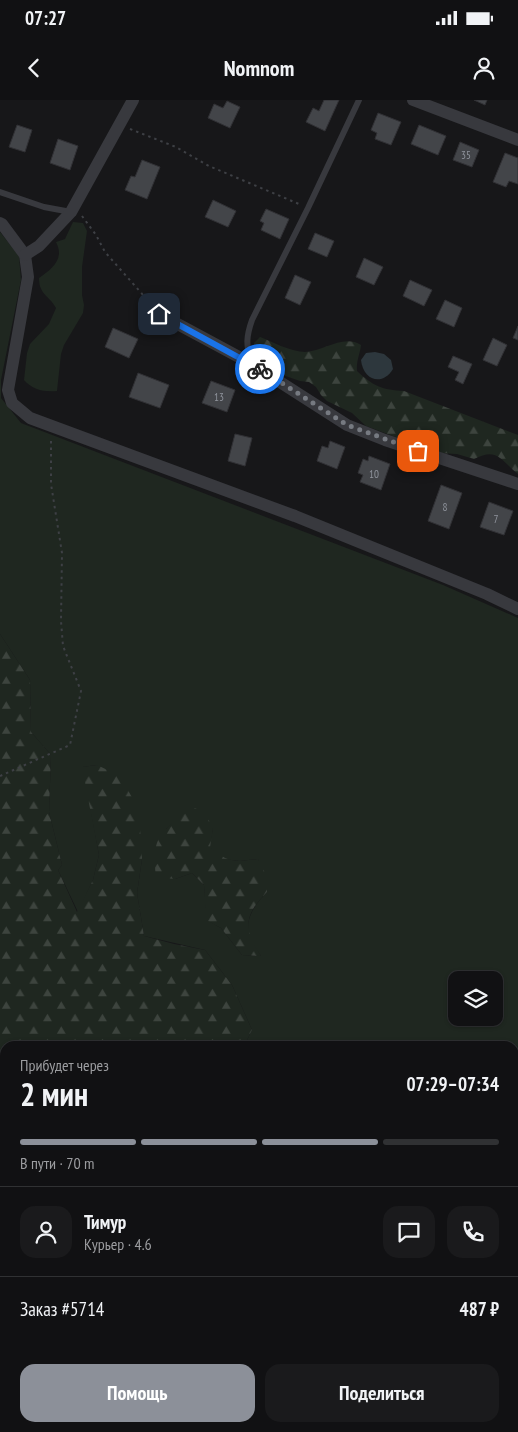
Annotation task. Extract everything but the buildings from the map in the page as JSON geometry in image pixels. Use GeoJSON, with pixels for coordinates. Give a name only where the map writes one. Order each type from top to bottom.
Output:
{"type":"FeatureCollection","features":[{"type":"Feature","properties":{"kind":"street"},"geometry":{"type":"LineString","coordinates":[[25,255],[39,246],[71,212],[133,100]]}},
{"type":"Feature","properties":{"kind":"street"},"geometry":{"type":"LineString","coordinates":[[413,100],[518,140]]}},
{"type":"Feature","properties":{"kind":"street"},"geometry":{"type":"LineString","coordinates":[[0,223],[25,255],[28,277],[8,390],[12,403],[30,418],[295,516],[487,594],[518,610]]}},
{"type":"Feature","properties":{"kind":"street"},"geometry":{"type":"LineString","coordinates":[[159,314],[252,364],[347,425],[385,440],[518,484]]}},
{"type":"Feature","properties":{"kind":"lane"},"geometry":{"type":"LineString","coordinates":[[252,364],[247,346],[247,333],[252,320],[359,100]]}},
{"type":"Feature","properties":{"kind":"lane"},"geometry":{"type":"LineString","coordinates":[[0,192],[44,207],[71,212]]}},
{"type":"Feature","properties":{"kind":"path"},"geometry":{"type":"LineString","coordinates":[[120,124],[176,147],[209,166],[308,208]]}},
{"type":"Feature","properties":{"kind":"path"},"geometry":{"type":"LineString","coordinates":[[71,212],[82,216],[96,235],[105,252],[159,314]]}},
{"type":"Feature","properties":{"kind":"path"},"geometry":{"type":"LineString","coordinates":[[0,776],[70,745],[82,691],[63,646],[61,621],[62,553],[51,484],[52,434]]}},
{"type":"Feature","properties":{"kind":"green space"},"geometry":{"type":"Polygon","coordinates":[[[73,222],[83,223],[87,231],[82,267],[83,313],[64,345],[61,354],[57,391],[43,391],[31,386],[24,380],[30,344],[49,324],[56,308],[43,292],[39,284],[39,278],[56,263],[59,254],[56,242],[65,239],[73,222]]]}},
{"type":"Feature","properties":{"kind":"green space"},"geometry":{"type":"Polygon","coordinates":[[[0,232],[19,256],[21,280],[1,380],[1,398],[21,423],[443,585],[518,618],[518,1041],[246,1041],[252,1030],[232,985],[205,950],[144,936],[137,893],[142,859],[97,765],[83,767],[99,855],[93,880],[78,912],[58,870],[62,865],[49,812],[51,755],[31,732],[30,680],[0,634],[0,232]],[[180,816],[166,829],[175,879],[192,873],[204,885],[207,920],[221,928],[242,955],[261,956],[252,942],[248,928],[253,909],[267,892],[258,859],[240,861],[223,859],[209,847],[213,829],[180,816]]]}},
{"type":"Feature","properties":{"kind":"green space"},"geometry":{"type":"Polygon","coordinates":[[[260,337],[300,352],[312,351],[347,341],[361,345],[357,371],[373,384],[390,390],[404,391],[518,435],[518,474],[499,457],[494,455],[482,455],[474,459],[457,454],[439,453],[366,426],[352,413],[327,401],[316,387],[309,382],[283,375],[268,365],[256,352],[254,343],[260,337]]]}},
{"type":"Feature","properties":{"kind":"green space"},"geometry":{"type":"Polygon","coordinates":[[[0,634],[30,680],[31,732],[51,755],[49,812],[62,865],[58,870],[77,912],[93,880],[99,855],[82,767],[97,765],[120,776],[139,810],[142,859],[137,893],[144,936],[205,950],[232,985],[252,1030],[246,1041],[0,1041],[0,634]]]}},
{"type":"Feature","properties":{"kind":"green space"},"geometry":{"type":"Polygon","coordinates":[[[186,805],[205,812],[213,829],[210,847],[227,859],[243,861],[258,859],[266,875],[267,892],[254,908],[249,923],[251,938],[261,956],[242,955],[221,928],[206,920],[204,885],[192,873],[175,879],[156,877],[155,851],[158,840],[186,805]]]}},
{"type":"Feature","properties":{"kind":"shaded area"},"geometry":{"type":"Polygon","coordinates":[[[366,353],[384,354],[391,360],[393,369],[384,378],[374,379],[362,367],[361,360],[366,353]]]}},
{"type":"Feature","properties":{"kind":"way so far"},"geometry":{"type":"LineString","coordinates":[[260,369],[347,425],[418,451]]}},
{"type":"Feature","properties":{"kind":"route"},"geometry":{"type":"LineString","coordinates":[[159,314],[260,369]]}}]}
